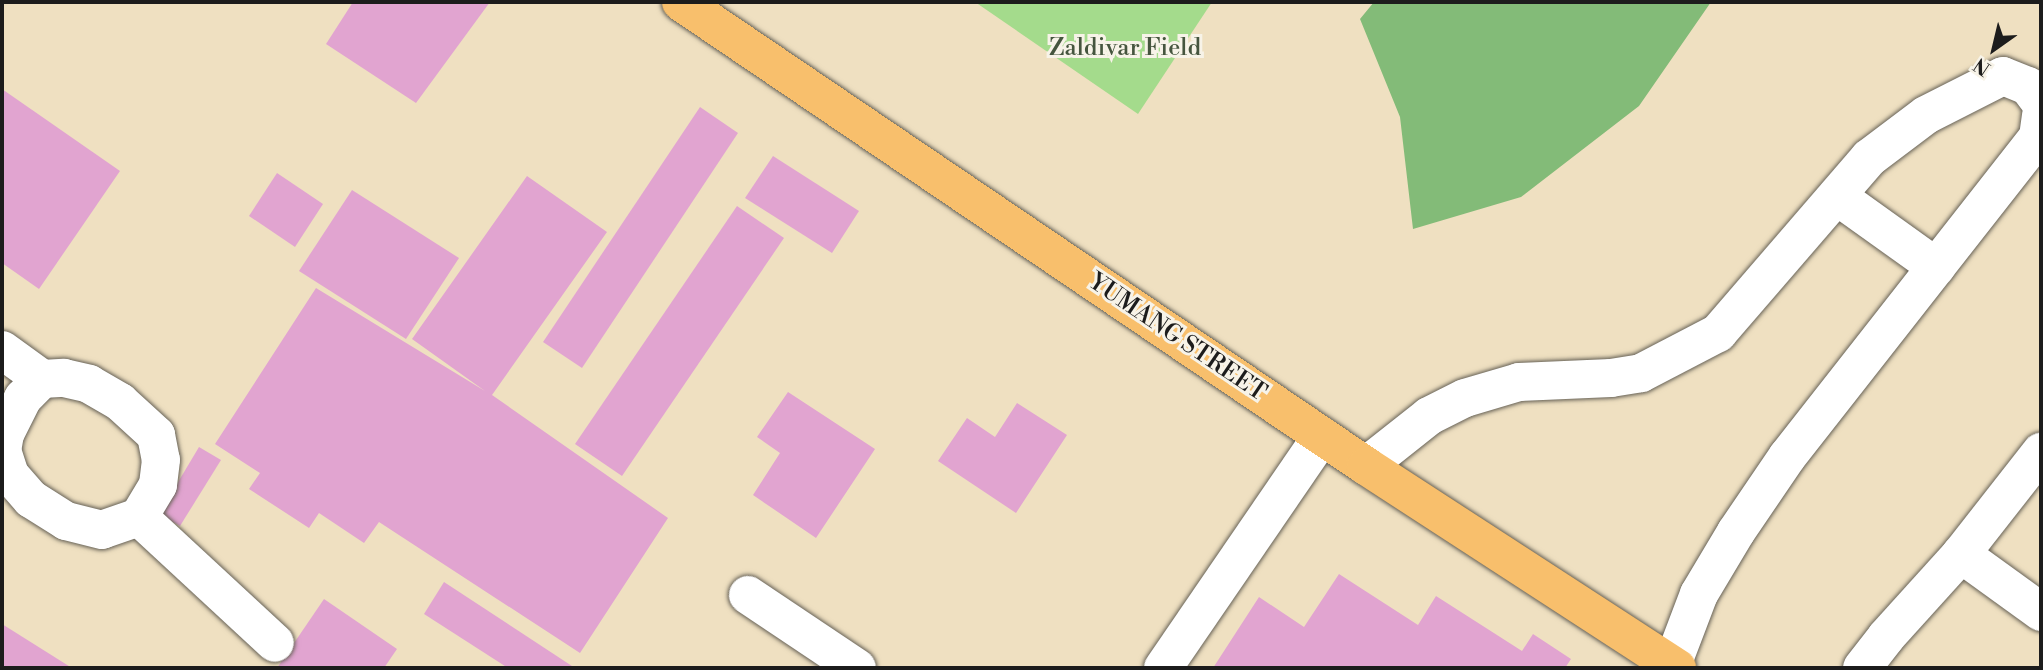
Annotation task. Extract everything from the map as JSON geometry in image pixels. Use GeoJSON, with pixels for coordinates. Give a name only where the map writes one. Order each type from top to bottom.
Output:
{"type":"FeatureCollection","features":[{"type":"Feature","properties":{"kind":"main road","name":"YUMANG STREET"},"geometry":{"type":"LineString","coordinates":[[681,2],[1366,466],[1675,667]]}},
{"type":"Feature","properties":{"kind":"street"},"geometry":{"type":"LineString","coordinates":[[1366,466],[1429,416],[1465,398],[1519,382],[1611,378],[1641,373],[1718,333],[1869,158],[1926,115],[2003,76],[2028,86],[2041,103]]}},
{"type":"Feature","properties":{"kind":"street"},"geometry":{"type":"LineString","coordinates":[[1675,667],[1699,594],[1736,532],[1787,457],[2038,137],[2041,115]]}},
{"type":"Feature","properties":{"kind":"street"},"geometry":{"type":"LineString","coordinates":[[1837,196],[1936,267]]}},
{"type":"Feature","properties":{"kind":"street"},"geometry":{"type":"LineString","coordinates":[[2,350],[42,380]]}},
{"type":"Feature","properties":{"kind":"street"},"geometry":{"type":"LineString","coordinates":[[64,378],[89,384],[120,402],[156,435],[161,460],[158,485],[139,517],[102,530],[66,521],[32,499],[10,475],[2,451],[5,434],[23,398],[42,380],[64,378]]}},
{"type":"Feature","properties":{"kind":"street"},"geometry":{"type":"LineString","coordinates":[[1163,668],[1322,436]]}},
{"type":"Feature","properties":{"kind":"street"},"geometry":{"type":"LineString","coordinates":[[1862,668],[1886,637],[1961,554],[2041,452]]}},
{"type":"Feature","properties":{"kind":"street"},"geometry":{"type":"LineString","coordinates":[[139,517],[275,643]]}},
{"type":"Feature","properties":{"kind":"street"},"geometry":{"type":"LineString","coordinates":[[1961,554],[2041,612]]}},
{"type":"Feature","properties":{"kind":"street"},"geometry":{"type":"LineString","coordinates":[[748,594],[857,668]]}},
{"type":"Feature","properties":{"kind":"green space","name":"Zaldivar Field"},"geometry":{"type":"Polygon","coordinates":[[[975,2],[1212,2],[1138,114],[975,2]]]}},
{"type":"Feature","properties":{"kind":"green space"},"geometry":{"type":"Polygon","coordinates":[[[1374,2],[1711,2],[1639,106],[1521,197],[1413,229],[1400,117],[1360,19],[1374,2]]]}},
{"type":"Feature","properties":{"kind":"building"},"geometry":{"type":"Polygon","coordinates":[[[353,2],[490,2],[416,103],[326,44],[353,2]]]}},
{"type":"Feature","properties":{"kind":"building"},"geometry":{"type":"Polygon","coordinates":[[[2,89],[120,171],[39,289],[2,263],[2,89]]]}},
{"type":"Feature","properties":{"kind":"building"},"geometry":{"type":"Polygon","coordinates":[[[700,107],[738,133],[582,368],[543,342],[700,107]]]}},
{"type":"Feature","properties":{"kind":"building"},"geometry":{"type":"Polygon","coordinates":[[[773,156],[859,211],[832,253],[745,198],[773,156]]]}},
{"type":"Feature","properties":{"kind":"building"},"geometry":{"type":"Polygon","coordinates":[[[277,173],[323,204],[295,247],[249,216],[277,173]]]}},
{"type":"Feature","properties":{"kind":"building"},"geometry":{"type":"Polygon","coordinates":[[[527,176],[607,232],[492,395],[668,518],[580,653],[379,522],[364,543],[319,513],[309,528],[249,489],[260,473],[215,444],[316,288],[485,391],[412,339],[527,176]]]}},
{"type":"Feature","properties":{"kind":"building"},"geometry":{"type":"Polygon","coordinates":[[[352,190],[459,258],[406,339],[299,271],[352,190]]]}},
{"type":"Feature","properties":{"kind":"building"},"geometry":{"type":"Polygon","coordinates":[[[737,206],[784,238],[622,476],[575,444],[737,206]]]}},
{"type":"Feature","properties":{"kind":"building"},"geometry":{"type":"Polygon","coordinates":[[[788,392],[875,449],[816,538],[753,495],[780,453],[757,437],[788,392]]]}},
{"type":"Feature","properties":{"kind":"building"},"geometry":{"type":"Polygon","coordinates":[[[1017,403],[1067,435],[1016,513],[938,461],[967,418],[995,437],[1017,403]]]}},
{"type":"Feature","properties":{"kind":"building"},"geometry":{"type":"Polygon","coordinates":[[[199,447],[221,460],[180,526],[159,514],[199,447]]]}},
{"type":"Feature","properties":{"kind":"building"},"geometry":{"type":"Polygon","coordinates":[[[1339,574],[1418,625],[1436,596],[1522,651],[1533,634],[1571,659],[1565,668],[1213,668],[1259,597],[1304,627],[1339,574]]]}},
{"type":"Feature","properties":{"kind":"building"},"geometry":{"type":"Polygon","coordinates":[[[444,582],[575,668],[508,668],[424,614],[444,582]]]}},
{"type":"Feature","properties":{"kind":"building"},"geometry":{"type":"Polygon","coordinates":[[[324,599],[397,649],[384,668],[277,668],[324,599]]]}},
{"type":"Feature","properties":{"kind":"building"},"geometry":{"type":"Polygon","coordinates":[[[2,624],[72,668],[2,668],[2,624]]]}}]}
